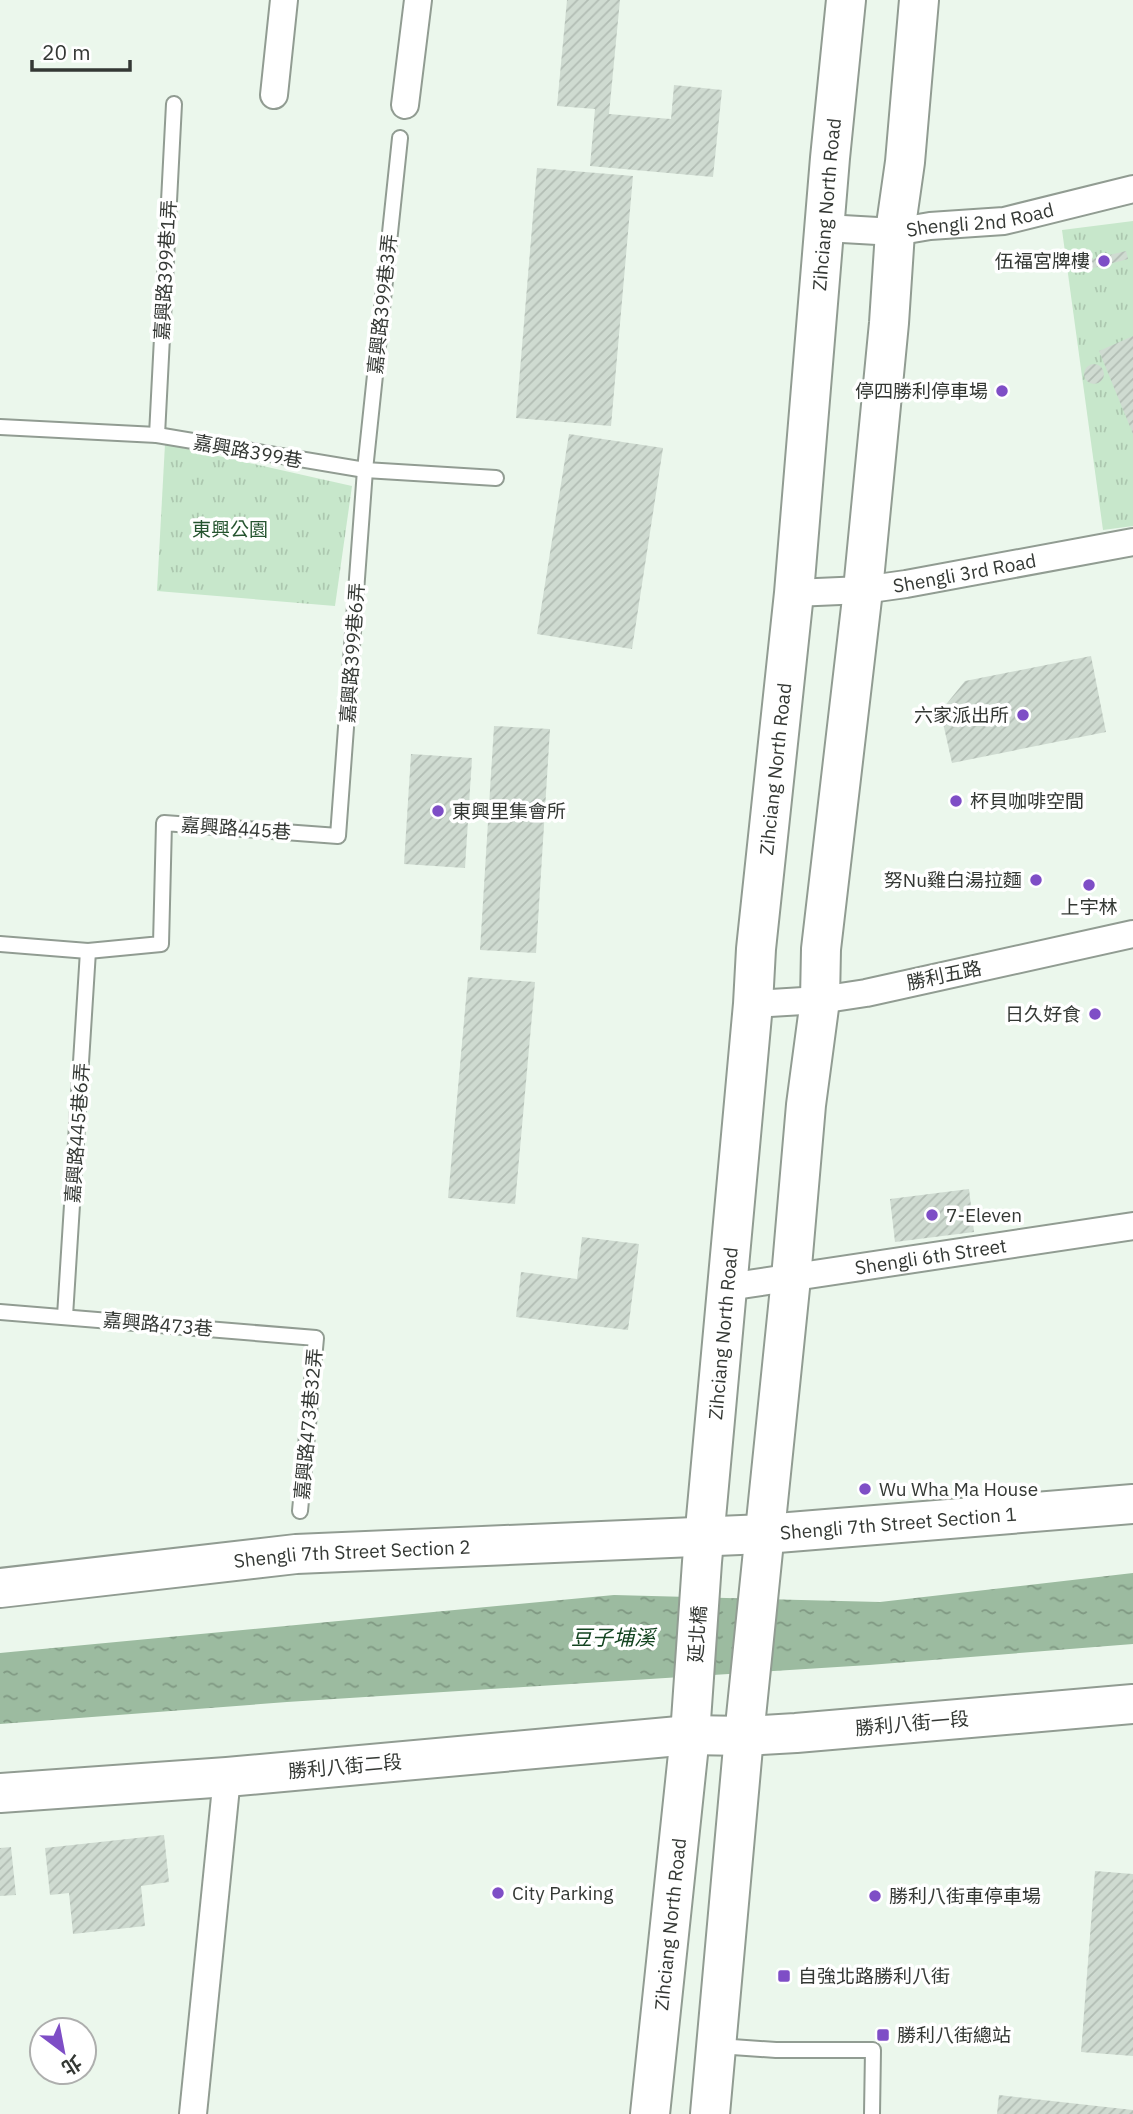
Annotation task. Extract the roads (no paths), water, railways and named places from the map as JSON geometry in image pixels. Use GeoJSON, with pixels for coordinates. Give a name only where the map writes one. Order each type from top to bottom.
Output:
{"type":"FeatureCollection","features":[{"type":"Feature","properties":{"kind":"main road","name":"Zihciang North Road"},"geometry":{"type":"LineString","coordinates":[[704,1549],[756,949],[794,593],[846,0]]}},
{"type":"Feature","properties":{"kind":"main road"},"geometry":{"type":"LineString","coordinates":[[710,2114],[806,1105],[820,1000],[821,949],[863,590],[919,0]]}},
{"type":"Feature","properties":{"kind":"main road","name":"Shengli 7th Street Section 1"},"geometry":{"type":"LineString","coordinates":[[704,1549],[763,1548],[1133,1504]]}},
{"type":"Feature","properties":{"kind":"main road","name":"Shengli 7th Street Section 2"},"geometry":{"type":"LineString","coordinates":[[0,1588],[296,1554],[704,1549]]}},
{"type":"Feature","properties":{"kind":"main road","name":"延北橋"},"geometry":{"type":"LineString","coordinates":[[691,1720],[704,1549]]}},
{"type":"Feature","properties":{"kind":"main road","name":"勝利八街一段"},"geometry":{"type":"LineString","coordinates":[[691,1720],[746,1719],[796,1733],[1133,1704]]}},
{"type":"Feature","properties":{"kind":"main road","name":"Zihciang North Road"},"geometry":{"type":"LineString","coordinates":[[650,2114],[691,1720]]}},
{"type":"Feature","properties":{"kind":"main road","name":"勝利八街二段"},"geometry":{"type":"LineString","coordinates":[[0,1793],[226,1777],[691,1720]]}},
{"type":"Feature","properties":{"kind":"street"},"geometry":{"type":"LineString","coordinates":[[274,95],[284,0]]}},
{"type":"Feature","properties":{"kind":"street"},"geometry":{"type":"LineString","coordinates":[[405,106],[418,0]]}},
{"type":"Feature","properties":{"kind":"street","name":"Shengli 2nd Road"},"geometry":{"type":"LineString","coordinates":[[825,228],[895,232],[930,226],[1003,221],[1133,189]]}},
{"type":"Feature","properties":{"kind":"street","name":"Shengli 3rd Road"},"geometry":{"type":"LineString","coordinates":[[794,593],[863,590],[906,584],[1133,542]]}},
{"type":"Feature","properties":{"kind":"street","name":"勝利五路"},"geometry":{"type":"LineString","coordinates":[[753,1004],[820,1000],[866,993],[1133,934]]}},
{"type":"Feature","properties":{"kind":"street","name":"Shengli 6th Street"},"geometry":{"type":"LineString","coordinates":[[728,1287],[1133,1226]]}},
{"type":"Feature","properties":{"kind":"street"},"geometry":{"type":"LineString","coordinates":[[193,2114],[226,1777]]}},
{"type":"Feature","properties":{"kind":"lane","name":"嘉興路399巷1弄"},"geometry":{"type":"LineString","coordinates":[[157,435],[174,104]]}},
{"type":"Feature","properties":{"kind":"lane","name":"嘉興路399巷3弄"},"geometry":{"type":"LineString","coordinates":[[365,470],[400,138]]}},
{"type":"Feature","properties":{"kind":"lane","name":"嘉興路399巷"},"geometry":{"type":"LineString","coordinates":[[0,427],[157,435],[365,470],[496,478]]}},
{"type":"Feature","properties":{"kind":"lane","name":"嘉興路399巷6弄"},"geometry":{"type":"LineString","coordinates":[[338,836],[365,470]]}},
{"type":"Feature","properties":{"kind":"lane","name":"嘉興路445巷"},"geometry":{"type":"LineString","coordinates":[[0,944],[88,951],[161,944],[164,823],[338,836]]}},
{"type":"Feature","properties":{"kind":"lane","name":"嘉興路445巷6弄"},"geometry":{"type":"LineString","coordinates":[[65,1316],[88,951]]}},
{"type":"Feature","properties":{"kind":"lane","name":"嘉興路473巷"},"geometry":{"type":"LineString","coordinates":[[0,1312],[316,1338]]}},
{"type":"Feature","properties":{"kind":"lane","name":"嘉興路473巷32弄"},"geometry":{"type":"LineString","coordinates":[[300,1511],[316,1338]]}},
{"type":"Feature","properties":{"kind":"lane"},"geometry":{"type":"LineString","coordinates":[[716,2046],[776,2050],[873,2050],[872,2114]]}},
{"type":"Feature","properties":{"kind":"water","name":"豆子埔溪"},"geometry":{"type":"Polygon","coordinates":[[[1133,1573],[1133,1644],[869,1665],[287,1702],[0,1724],[0,1653],[614,1595],[880,1602],[1133,1573]]]}},
{"type":"Feature","properties":{"kind":"place","name":"伍福宮牌樓"},"geometry":{"type":"Point","coordinates":[1104,261]}},
{"type":"Feature","properties":{"kind":"place","name":"停四勝利停車場"},"geometry":{"type":"Point","coordinates":[1002,391]}},
{"type":"Feature","properties":{"kind":"place","name":"六家派出所"},"geometry":{"type":"Point","coordinates":[1023,715]}},
{"type":"Feature","properties":{"kind":"place","name":"杯貝咖啡空間"},"geometry":{"type":"Point","coordinates":[956,801]}},
{"type":"Feature","properties":{"kind":"place","name":"東興里集會所"},"geometry":{"type":"Point","coordinates":[438,811]}},
{"type":"Feature","properties":{"kind":"place","name":"努Nu雞白湯拉麵"},"geometry":{"type":"Point","coordinates":[1036,880]}},
{"type":"Feature","properties":{"kind":"place","name":"上宇林"},"geometry":{"type":"Point","coordinates":[1089,885]}},
{"type":"Feature","properties":{"kind":"place","name":"日久好食"},"geometry":{"type":"Point","coordinates":[1095,1014]}},
{"type":"Feature","properties":{"kind":"place","name":"7-Eleven"},"geometry":{"type":"Point","coordinates":[932,1215]}},
{"type":"Feature","properties":{"kind":"place","name":"Wu Wha Ma House"},"geometry":{"type":"Point","coordinates":[865,1489]}},
{"type":"Feature","properties":{"kind":"place","name":"City Parking"},"geometry":{"type":"Point","coordinates":[498,1893]}},
{"type":"Feature","properties":{"kind":"place","name":"勝利八街車停車場"},"geometry":{"type":"Point","coordinates":[875,1896]}},
{"type":"Feature","properties":{"kind":"place","name":"自強北路勝利八街"},"geometry":{"type":"Point","coordinates":[784,1976]}},
{"type":"Feature","properties":{"kind":"place","name":"勝利八街總站"},"geometry":{"type":"Point","coordinates":[883,2035]}},
{"type":"Feature","properties":{"kind":"park label","name":"東興公園"},"geometry":{"type":"Point","coordinates":[230,529]}}]}
